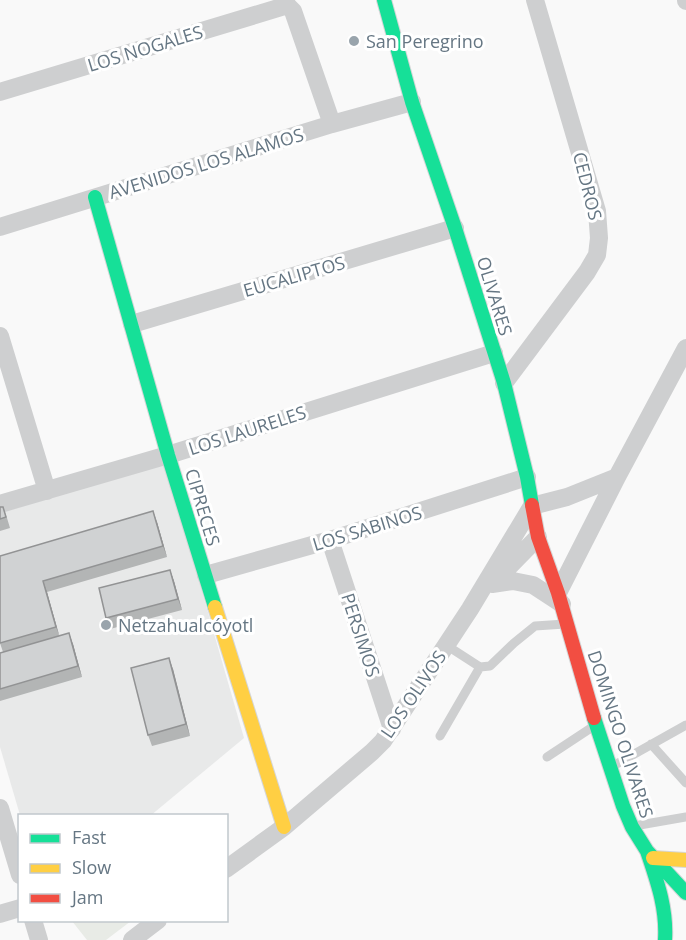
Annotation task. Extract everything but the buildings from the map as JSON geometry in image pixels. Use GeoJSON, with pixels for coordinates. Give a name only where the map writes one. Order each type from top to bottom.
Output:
{"type":"FeatureCollection","features":[{"type":"Feature","properties":{"kind":"main road","name":"OLIVARES"},"geometry":{"type":"LineString","coordinates":[[384,0],[412,102],[504,383],[527,477],[538,537],[560,599]]}},
{"type":"Feature","properties":{"kind":"main road","name":"CIPRECES"},"geometry":{"type":"LineString","coordinates":[[95,197],[168,455],[284,826]]}},
{"type":"Feature","properties":{"kind":"main road","name":"DOMINGO OLIVARES"},"geometry":{"type":"LineString","coordinates":[[560,599],[596,725],[623,806],[632,827],[650,854],[686,893]]}},
{"type":"Feature","properties":{"kind":"main road"},"geometry":{"type":"LineString","coordinates":[[664,940],[667,925],[664,904],[650,854],[686,861]]}},
{"type":"Feature","properties":{"kind":"street","name":"CEDROS"},"geometry":{"type":"LineString","coordinates":[[504,383],[587,272],[597,255],[599,238],[597,211],[535,0]]}},
{"type":"Feature","properties":{"kind":"street","name":"LOS NOGALES"},"geometry":{"type":"LineString","coordinates":[[0,92],[285,6],[293,11],[332,124]]}},
{"type":"Feature","properties":{"kind":"street","name":"AVENIDOS LOS ALAMOS"},"geometry":{"type":"LineString","coordinates":[[0,227],[332,124],[412,102]]}},
{"type":"Feature","properties":{"kind":"street","name":"EUCALIPTOS"},"geometry":{"type":"LineString","coordinates":[[132,324],[455,228]]}},
{"type":"Feature","properties":{"kind":"street"},"geometry":{"type":"LineString","coordinates":[[0,336],[47,491]]}},
{"type":"Feature","properties":{"kind":"street"},"geometry":{"type":"LineString","coordinates":[[492,584],[513,581],[533,585],[560,599],[617,477],[686,348]]}},
{"type":"Feature","properties":{"kind":"street","name":"LOS LAURELES"},"geometry":{"type":"LineString","coordinates":[[0,504],[168,455],[494,353]]}},
{"type":"Feature","properties":{"kind":"street","name":"LOS SABINOS"},"geometry":{"type":"LineString","coordinates":[[206,575],[330,540],[527,477]]}},
{"type":"Feature","properties":{"kind":"street"},"geometry":{"type":"LineString","coordinates":[[532,506],[567,497],[617,477]]}},
{"type":"Feature","properties":{"kind":"street","name":"LOS OLIVOS"},"geometry":{"type":"LineString","coordinates":[[228,868],[284,826],[383,741],[470,609],[532,506]]}},
{"type":"Feature","properties":{"kind":"street"},"geometry":{"type":"LineString","coordinates":[[470,609],[538,537]]}},
{"type":"Feature","properties":{"kind":"street","name":"PERSIMOS"},"geometry":{"type":"LineString","coordinates":[[330,540],[392,729]]}},
{"type":"Feature","properties":{"kind":"street"},"geometry":{"type":"LineString","coordinates":[[0,808],[18,868]]}},
{"type":"Feature","properties":{"kind":"street"},"geometry":{"type":"LineString","coordinates":[[0,914],[18,909]]}},
{"type":"Feature","properties":{"kind":"street"},"geometry":{"type":"LineString","coordinates":[[33,922],[39,940]]}},
{"type":"Feature","properties":{"kind":"street"},"geometry":{"type":"LineString","coordinates":[[132,940],[157,922]]}},
{"type":"Feature","properties":{"kind":"lane"},"geometry":{"type":"LineString","coordinates":[[446,645],[480,667],[490,666],[536,626],[567,624]]}},
{"type":"Feature","properties":{"kind":"lane"},"geometry":{"type":"LineString","coordinates":[[440,736],[480,667]]}},
{"type":"Feature","properties":{"kind":"lane"},"geometry":{"type":"LineString","coordinates":[[547,757],[596,725]]}},
{"type":"Feature","properties":{"kind":"lane"},"geometry":{"type":"LineString","coordinates":[[611,767],[686,725]]}},
{"type":"Feature","properties":{"kind":"lane"},"geometry":{"type":"LineString","coordinates":[[651,744],[686,783]]}},
{"type":"Feature","properties":{"kind":"lane"},"geometry":{"type":"LineString","coordinates":[[632,827],[686,817]]}},
{"type":"Feature","properties":{"kind":"shaded area","name":"Netzahualcóyotl"},"geometry":{"type":"Polygon","coordinates":[[[165,463],[244,738],[152,814],[20,814],[0,747],[0,513],[165,463]]]}},
{"type":"Feature","properties":{"kind":"shaded area"},"geometry":{"type":"Polygon","coordinates":[[[73,922],[130,922],[106,940],[87,940],[73,922]]]}},
{"type":"Feature","properties":{"kind":"traffic: fast"},"geometry":{"type":"LineString","coordinates":[[384,0],[412,102],[504,383],[532,505]]}},
{"type":"Feature","properties":{"kind":"traffic: fast"},"geometry":{"type":"LineString","coordinates":[[95,197],[168,455],[215,607]]}},
{"type":"Feature","properties":{"kind":"traffic: fast"},"geometry":{"type":"LineString","coordinates":[[594,718],[632,827],[647,851],[686,893]]}},
{"type":"Feature","properties":{"kind":"traffic: fast"},"geometry":{"type":"LineString","coordinates":[[647,851],[663,906],[665,940]]}},
{"type":"Feature","properties":{"kind":"traffic: slow"},"geometry":{"type":"LineString","coordinates":[[215,607],[284,827]]}},
{"type":"Feature","properties":{"kind":"traffic: slow"},"geometry":{"type":"LineString","coordinates":[[653,858],[686,860]]}},
{"type":"Feature","properties":{"kind":"traffic: jam"},"geometry":{"type":"LineString","coordinates":[[532,505],[538,537],[558,593],[594,718]]}},
{"type":"Feature","properties":{"kind":"place","name":"San Peregrino"},"geometry":{"type":"Point","coordinates":[354,41]}},
{"type":"Feature","properties":{"kind":"place","name":"Netzahualcóyotl"},"geometry":{"type":"Point","coordinates":[106,625]}}]}
